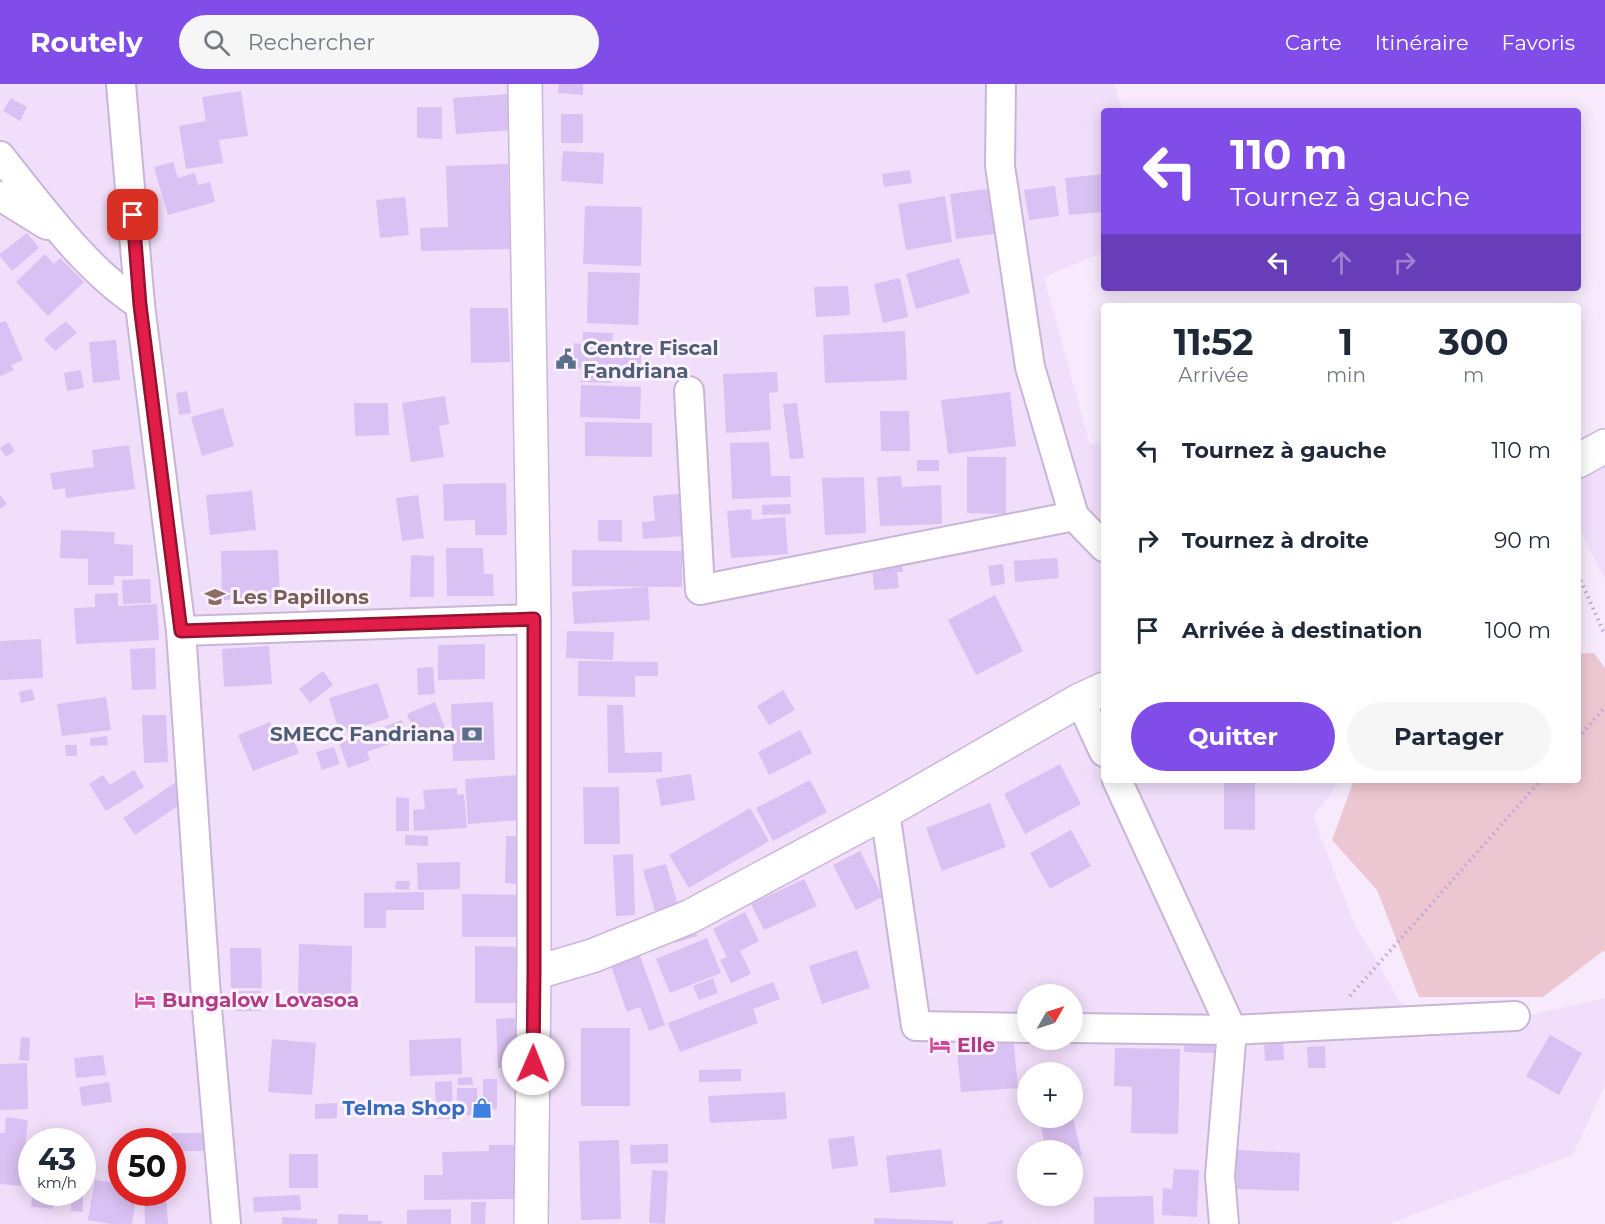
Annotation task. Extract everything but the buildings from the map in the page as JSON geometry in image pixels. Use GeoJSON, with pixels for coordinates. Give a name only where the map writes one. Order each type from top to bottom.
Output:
{"type":"FeatureCollection","features":[{"type":"Feature","properties":{"kind":"main road"},"geometry":{"type":"LineString","coordinates":[[525,84],[534,619],[531,1224]]}},
{"type":"Feature","properties":{"kind":"main road"},"geometry":{"type":"LineString","coordinates":[[1581,459],[1605,446]]}},
{"type":"Feature","properties":{"kind":"main road"},"geometry":{"type":"LineString","coordinates":[[534,973],[592,956],[689,917],[885,812],[1092,695]]}},
{"type":"Feature","properties":{"kind":"street"},"geometry":{"type":"LineString","coordinates":[[121,84],[140,305],[181,631],[206,997],[226,1224]]}},
{"type":"Feature","properties":{"kind":"street"},"geometry":{"type":"LineString","coordinates":[[1001,84],[1000,166],[1030,367],[1074,516],[1101,544]]}},
{"type":"Feature","properties":{"kind":"street"},"geometry":{"type":"LineString","coordinates":[[0,156],[66,237],[119,291],[140,305]]}},
{"type":"Feature","properties":{"kind":"street"},"geometry":{"type":"LineString","coordinates":[[0,196],[66,237]]}},
{"type":"Feature","properties":{"kind":"street"},"geometry":{"type":"LineString","coordinates":[[689,391],[700,590],[1074,516]]}},
{"type":"Feature","properties":{"kind":"street"},"geometry":{"type":"LineString","coordinates":[[181,631],[534,619]]}},
{"type":"Feature","properties":{"kind":"street"},"geometry":{"type":"LineString","coordinates":[[1092,695],[1101,738]]}},
{"type":"Feature","properties":{"kind":"street"},"geometry":{"type":"LineString","coordinates":[[1118,783],[1232,1030],[1220,1176],[1224,1224]]}},
{"type":"Feature","properties":{"kind":"street"},"geometry":{"type":"LineString","coordinates":[[885,812],[916,1026],[1017,1028]]}},
{"type":"Feature","properties":{"kind":"street"},"geometry":{"type":"LineString","coordinates":[[1083,1028],[1232,1030],[1515,1016]]}},
{"type":"Feature","properties":{"kind":"path"},"geometry":{"type":"LineString","coordinates":[[1581,582],[1605,635]]}},
{"type":"Feature","properties":{"kind":"path"},"geometry":{"type":"LineString","coordinates":[[1581,735],[1605,707]]}},
{"type":"Feature","properties":{"kind":"path"},"geometry":{"type":"LineString","coordinates":[[1324,1026],[1537,783]]}},
{"type":"Feature","properties":{"kind":"shaded area"},"geometry":{"type":"Polygon","coordinates":[[[0,84],[1114,84],[1122,108],[1101,108],[1101,253],[1044,277],[1090,445],[1101,442],[1101,783],[1339,783],[1313,817],[1354,923],[1422,1039],[1605,998],[1605,1085],[1573,1155],[1388,1224],[0,1224],[0,84]]]}},
{"type":"Feature","properties":{"kind":"shaded area"},"geometry":{"type":"Polygon","coordinates":[[[1605,433],[1605,579],[1581,533],[1581,437],[1605,433]]]}},
{"type":"Feature","properties":{"kind":"shaded area"},"geometry":{"type":"Polygon","coordinates":[[[1594,653],[1605,668],[1605,952],[1603,951],[1543,997],[1419,997],[1377,890],[1332,840],[1353,783],[1581,783],[1581,654],[1594,653]]]}},
{"type":"Feature","properties":{"kind":"place","name":"Centre Fiscal Fandriana"},"geometry":{"type":"Point","coordinates":[566,359]}},
{"type":"Feature","properties":{"kind":"place","name":"Les Papillons"},"geometry":{"type":"Point","coordinates":[215,597]}},
{"type":"Feature","properties":{"kind":"place","name":"SMECC Fandriana"},"geometry":{"type":"Point","coordinates":[472,734]}},
{"type":"Feature","properties":{"kind":"place","name":"Bungalow Lovasoa"},"geometry":{"type":"Point","coordinates":[145,1000]}},
{"type":"Feature","properties":{"kind":"place","name":"Elle"},"geometry":{"type":"Point","coordinates":[940,1045]}},
{"type":"Feature","properties":{"kind":"place","name":"Telma Shop"},"geometry":{"type":"Point","coordinates":[482,1108]}},
{"type":"Feature","properties":{"kind":"route"},"geometry":{"type":"LineString","coordinates":[[133,215],[140,305],[181,631],[534,619],[533,1064]]}}]}
